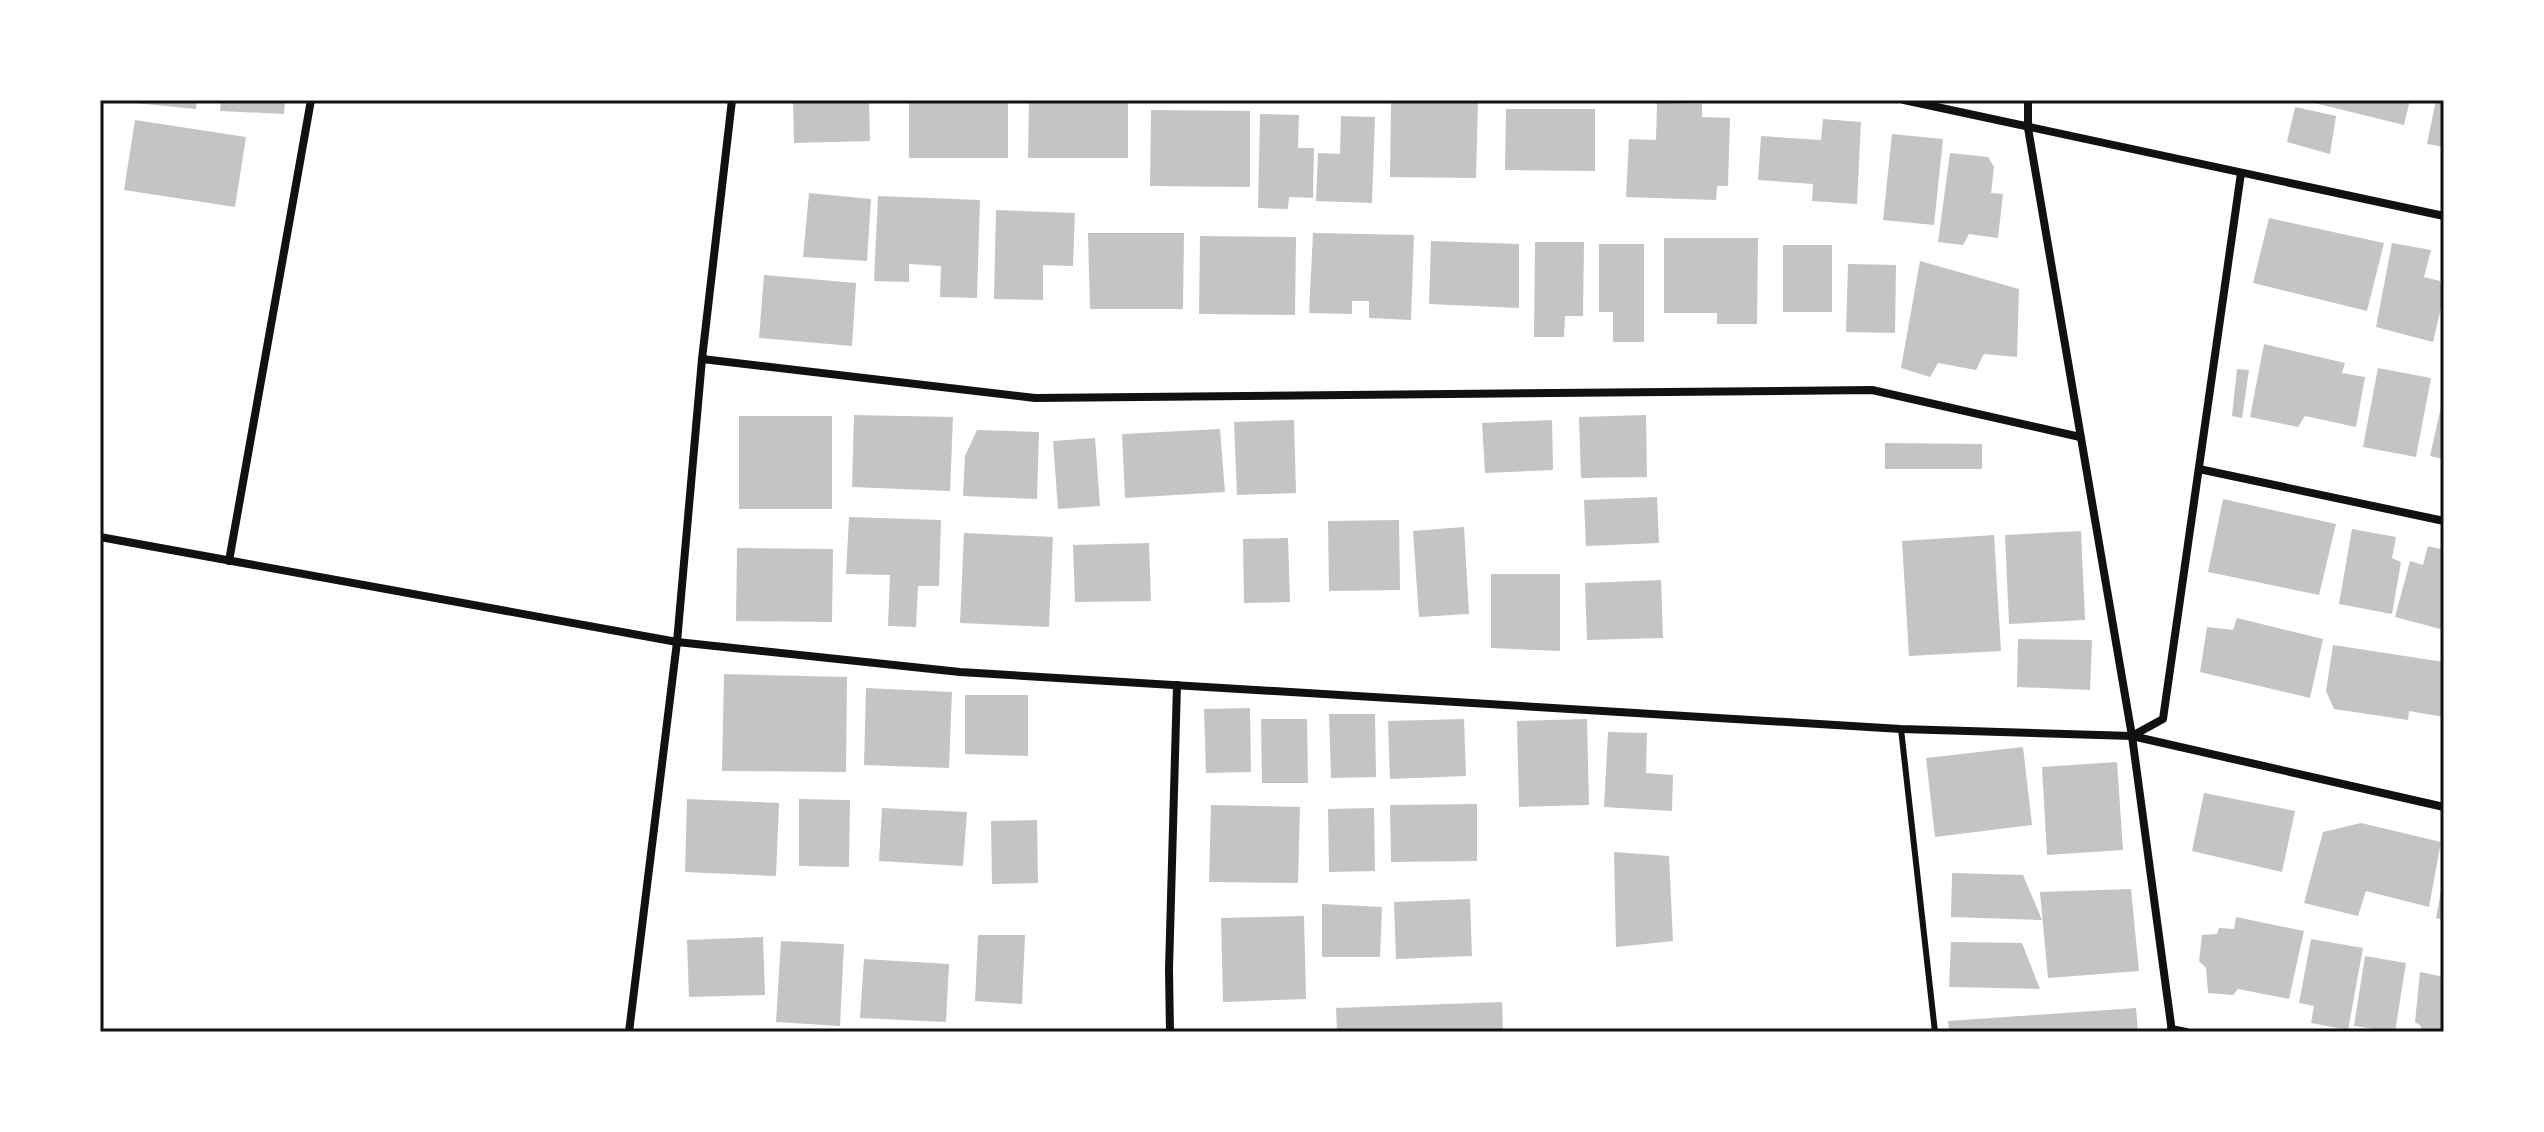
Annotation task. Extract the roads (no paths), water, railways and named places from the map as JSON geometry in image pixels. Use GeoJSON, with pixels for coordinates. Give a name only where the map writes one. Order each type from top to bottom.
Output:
{"type":"FeatureCollection","features":[{"type":"Feature","properties":{"kind":"street"},"geometry":{"type":"LineString","coordinates":[[229,561],[311,100]]}},
{"type":"Feature","properties":{"kind":"street"},"geometry":{"type":"LineString","coordinates":[[629,1032],[677,642],[702,359],[732,100]]}},
{"type":"Feature","properties":{"kind":"street"},"geometry":{"type":"LineString","coordinates":[[1904,100],[2444,216]]}},
{"type":"Feature","properties":{"kind":"street"},"geometry":{"type":"LineString","coordinates":[[2028,100],[2028,128],[2132,736],[2171,1030],[2186,1032]]}},
{"type":"Feature","properties":{"kind":"street"},"geometry":{"type":"LineString","coordinates":[[2132,736],[2163,719],[2241,173]]}},
{"type":"Feature","properties":{"kind":"street"},"geometry":{"type":"LineString","coordinates":[[702,359],[1035,398],[1872,390],[2080,437]]}},
{"type":"Feature","properties":{"kind":"street"},"geometry":{"type":"LineString","coordinates":[[2199,469],[2444,521]]}},
{"type":"Feature","properties":{"kind":"street"},"geometry":{"type":"LineString","coordinates":[[100,537],[677,642],[960,672],[1901,729],[2132,736],[2444,807]]}},
{"type":"Feature","properties":{"kind":"street"},"geometry":{"type":"LineString","coordinates":[[1170,1032],[1177,685]]}},
{"type":"Feature","properties":{"kind":"lane"},"geometry":{"type":"LineString","coordinates":[[1901,729],[1935,1032]]}}]}
